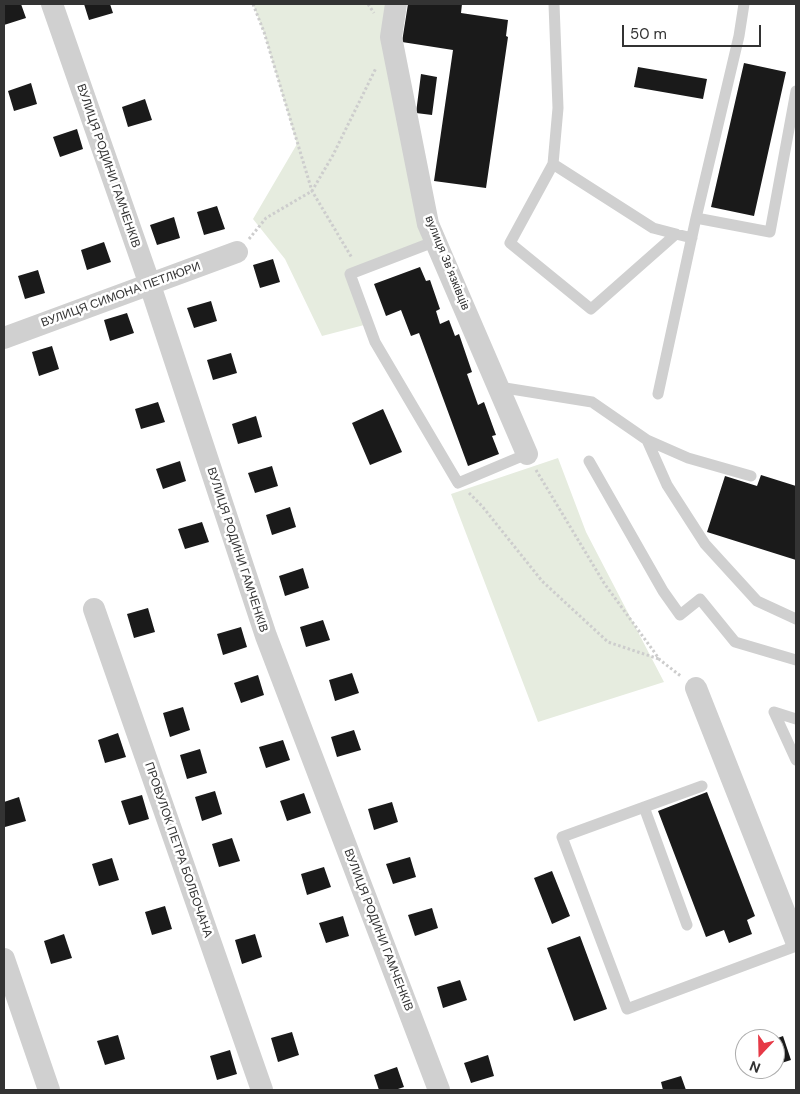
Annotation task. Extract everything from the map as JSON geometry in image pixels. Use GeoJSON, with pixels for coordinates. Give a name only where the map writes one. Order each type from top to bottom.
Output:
{"type":"FeatureCollection","features":[{"type":"Feature","properties":{"kind":"street","name":"ВУЛИЦЯ РОДИНИ ГАМЧЕНКІВ"},"geometry":{"type":"LineString","coordinates":[[52,4],[150,285],[266,636],[439,1090]]}},
{"type":"Feature","properties":{"kind":"street","name":"вулиця Звʼязківців"},"geometry":{"type":"LineString","coordinates":[[396,4],[391,37],[428,224],[527,454]]}},
{"type":"Feature","properties":{"kind":"street","name":"ВУЛИЦЯ СИМОНА ПЕТЛЮРИ"},"geometry":{"type":"LineString","coordinates":[[4,338],[237,252]]}},
{"type":"Feature","properties":{"kind":"street","name":"ПРОВУЛОК ПЕТРА БОЛБОЧАНА"},"geometry":{"type":"LineString","coordinates":[[94,609],[262,1090]]}},
{"type":"Feature","properties":{"kind":"street"},"geometry":{"type":"LineString","coordinates":[[696,688],[796,941]]}},
{"type":"Feature","properties":{"kind":"street"},"geometry":{"type":"LineString","coordinates":[[4,959],[49,1090]]}},
{"type":"Feature","properties":{"kind":"lane"},"geometry":{"type":"LineString","coordinates":[[554,4],[558,108],[553,164],[510,243],[591,309],[676,234]]}},
{"type":"Feature","properties":{"kind":"lane"},"geometry":{"type":"LineString","coordinates":[[658,394],[696,218],[739,36],[744,4]]}},
{"type":"Feature","properties":{"kind":"lane"},"geometry":{"type":"LineString","coordinates":[[696,218],[770,232],[796,91]]}},
{"type":"Feature","properties":{"kind":"lane"},"geometry":{"type":"LineString","coordinates":[[553,164],[653,228],[692,238]]}},
{"type":"Feature","properties":{"kind":"lane"},"geometry":{"type":"LineString","coordinates":[[436,241],[350,274],[375,342],[458,482],[527,454]]}},
{"type":"Feature","properties":{"kind":"lane"},"geometry":{"type":"LineString","coordinates":[[499,387],[592,402],[647,440],[688,458],[751,476]]}},
{"type":"Feature","properties":{"kind":"lane"},"geometry":{"type":"LineString","coordinates":[[647,440],[667,485],[704,544],[756,601],[796,619]]}},
{"type":"Feature","properties":{"kind":"lane"},"geometry":{"type":"LineString","coordinates":[[589,461],[663,591],[680,615],[700,598],[735,642],[796,660]]}},
{"type":"Feature","properties":{"kind":"lane"},"geometry":{"type":"LineString","coordinates":[[796,719],[774,712],[796,760]]}},
{"type":"Feature","properties":{"kind":"lane"},"geometry":{"type":"LineString","coordinates":[[702,786],[562,837],[627,1009],[796,946]]}},
{"type":"Feature","properties":{"kind":"lane"},"geometry":{"type":"LineString","coordinates":[[644,807],[687,925]]}},
{"type":"Feature","properties":{"kind":"path"},"geometry":{"type":"LineString","coordinates":[[253,4],[264,32],[312,191],[359,271]]}},
{"type":"Feature","properties":{"kind":"path"},"geometry":{"type":"LineString","coordinates":[[237,252],[266,218],[312,191],[333,155],[391,37]]}},
{"type":"Feature","properties":{"kind":"path"},"geometry":{"type":"LineString","coordinates":[[527,454],[604,582],[660,660],[696,688]]}},
{"type":"Feature","properties":{"kind":"path"},"geometry":{"type":"LineString","coordinates":[[458,482],[482,506],[542,582],[608,642],[660,660]]}},
{"type":"Feature","properties":{"kind":"shaded area"},"geometry":{"type":"Polygon","coordinates":[[[253,4],[395,4],[436,241],[350,274],[368,324],[322,336],[285,259],[253,219],[297,144],[264,33],[253,4]]]}},
{"type":"Feature","properties":{"kind":"shaded area"},"geometry":{"type":"Polygon","coordinates":[[[558,458],[586,532],[664,682],[538,722],[451,494],[558,458]]]}},
{"type":"Feature","properties":{"kind":"building"},"geometry":{"type":"Polygon","coordinates":[[[4,4],[21,4],[26,18],[4,25],[4,4]]]}},
{"type":"Feature","properties":{"kind":"building"},"geometry":{"type":"Polygon","coordinates":[[[84,4],[110,4],[113,13],[89,20],[84,4]]]}},
{"type":"Feature","properties":{"kind":"building"},"geometry":{"type":"Polygon","coordinates":[[[408,4],[462,4],[461,13],[508,20],[506,36],[508,37],[486,188],[434,181],[453,50],[402,42],[408,4]]]}},
{"type":"Feature","properties":{"kind":"building"},"geometry":{"type":"Polygon","coordinates":[[[744,63],[786,72],[754,216],[711,207],[744,63]]]}},
{"type":"Feature","properties":{"kind":"building"},"geometry":{"type":"Polygon","coordinates":[[[638,67],[707,79],[703,99],[634,87],[638,67]]]}},
{"type":"Feature","properties":{"kind":"building"},"geometry":{"type":"Polygon","coordinates":[[[421,74],[437,77],[432,115],[416,113],[421,74]]]}},
{"type":"Feature","properties":{"kind":"building"},"geometry":{"type":"Polygon","coordinates":[[[31,83],[37,104],[14,111],[8,91],[31,83]]]}},
{"type":"Feature","properties":{"kind":"building"},"geometry":{"type":"Polygon","coordinates":[[[145,99],[152,120],[128,127],[122,107],[145,99]]]}},
{"type":"Feature","properties":{"kind":"building"},"geometry":{"type":"Polygon","coordinates":[[[77,129],[83,149],[60,157],[53,137],[77,129]]]}},
{"type":"Feature","properties":{"kind":"building"},"geometry":{"type":"Polygon","coordinates":[[[217,206],[225,229],[204,235],[197,212],[217,206]]]}},
{"type":"Feature","properties":{"kind":"building"},"geometry":{"type":"Polygon","coordinates":[[[174,217],[180,238],[157,245],[150,225],[174,217]]]}},
{"type":"Feature","properties":{"kind":"building"},"geometry":{"type":"Polygon","coordinates":[[[104,242],[111,262],[87,270],[81,250],[104,242]]]}},
{"type":"Feature","properties":{"kind":"building"},"geometry":{"type":"Polygon","coordinates":[[[273,259],[280,282],[260,288],[253,265],[273,259]]]}},
{"type":"Feature","properties":{"kind":"building"},"geometry":{"type":"Polygon","coordinates":[[[420,267],[426,281],[430,280],[440,309],[436,311],[440,324],[449,320],[455,336],[459,334],[472,372],[467,374],[478,405],[484,402],[496,435],[492,436],[499,454],[468,466],[419,333],[411,336],[401,310],[386,316],[374,284],[420,267]]]}},
{"type":"Feature","properties":{"kind":"building"},"geometry":{"type":"Polygon","coordinates":[[[38,270],[45,293],[25,299],[18,276],[38,270]]]}},
{"type":"Feature","properties":{"kind":"building"},"geometry":{"type":"Polygon","coordinates":[[[211,301],[217,321],[194,328],[187,308],[211,301]]]}},
{"type":"Feature","properties":{"kind":"building"},"geometry":{"type":"Polygon","coordinates":[[[127,313],[134,333],[110,341],[104,320],[127,313]]]}},
{"type":"Feature","properties":{"kind":"building"},"geometry":{"type":"Polygon","coordinates":[[[52,346],[59,369],[39,376],[32,352],[52,346]]]}},
{"type":"Feature","properties":{"kind":"building"},"geometry":{"type":"Polygon","coordinates":[[[231,353],[237,373],[213,380],[207,360],[231,353]]]}},
{"type":"Feature","properties":{"kind":"building"},"geometry":{"type":"Polygon","coordinates":[[[158,402],[165,422],[141,429],[135,409],[158,402]]]}},
{"type":"Feature","properties":{"kind":"building"},"geometry":{"type":"Polygon","coordinates":[[[383,409],[402,452],[370,465],[352,423],[383,409]]]}},
{"type":"Feature","properties":{"kind":"building"},"geometry":{"type":"Polygon","coordinates":[[[256,416],[262,437],[238,444],[232,424],[256,416]]]}},
{"type":"Feature","properties":{"kind":"building"},"geometry":{"type":"Polygon","coordinates":[[[180,461],[186,481],[163,489],[156,469],[180,461]]]}},
{"type":"Feature","properties":{"kind":"building"},"geometry":{"type":"Polygon","coordinates":[[[272,466],[278,486],[255,493],[248,473],[272,466]]]}},
{"type":"Feature","properties":{"kind":"building"},"geometry":{"type":"Polygon","coordinates":[[[761,475],[796,486],[796,560],[707,532],[725,476],[757,486],[761,475]]]}},
{"type":"Feature","properties":{"kind":"building"},"geometry":{"type":"Polygon","coordinates":[[[290,507],[296,527],[272,535],[266,515],[290,507]]]}},
{"type":"Feature","properties":{"kind":"building"},"geometry":{"type":"Polygon","coordinates":[[[202,522],[209,542],[185,549],[178,529],[202,522]]]}},
{"type":"Feature","properties":{"kind":"building"},"geometry":{"type":"Polygon","coordinates":[[[303,568],[309,588],[285,596],[279,576],[303,568]]]}},
{"type":"Feature","properties":{"kind":"building"},"geometry":{"type":"Polygon","coordinates":[[[148,608],[155,632],[134,638],[127,614],[148,608]]]}},
{"type":"Feature","properties":{"kind":"building"},"geometry":{"type":"Polygon","coordinates":[[[323,620],[330,640],[306,647],[300,627],[323,620]]]}},
{"type":"Feature","properties":{"kind":"building"},"geometry":{"type":"Polygon","coordinates":[[[241,627],[247,647],[223,655],[217,634],[241,627]]]}},
{"type":"Feature","properties":{"kind":"building"},"geometry":{"type":"Polygon","coordinates":[[[352,673],[359,693],[335,701],[329,680],[352,673]]]}},
{"type":"Feature","properties":{"kind":"building"},"geometry":{"type":"Polygon","coordinates":[[[258,675],[264,695],[241,703],[234,683],[258,675]]]}},
{"type":"Feature","properties":{"kind":"building"},"geometry":{"type":"Polygon","coordinates":[[[183,707],[190,730],[170,737],[163,713],[183,707]]]}},
{"type":"Feature","properties":{"kind":"building"},"geometry":{"type":"Polygon","coordinates":[[[354,730],[361,750],[337,757],[331,737],[354,730]]]}},
{"type":"Feature","properties":{"kind":"building"},"geometry":{"type":"Polygon","coordinates":[[[118,733],[126,757],[105,763],[98,740],[118,733]]]}},
{"type":"Feature","properties":{"kind":"building"},"geometry":{"type":"Polygon","coordinates":[[[283,740],[290,760],[266,768],[259,747],[283,740]]]}},
{"type":"Feature","properties":{"kind":"building"},"geometry":{"type":"Polygon","coordinates":[[[200,749],[207,773],[187,779],[180,755],[200,749]]]}},
{"type":"Feature","properties":{"kind":"building"},"geometry":{"type":"Polygon","coordinates":[[[215,791],[222,814],[202,821],[195,797],[215,791]]]}},
{"type":"Feature","properties":{"kind":"building"},"geometry":{"type":"Polygon","coordinates":[[[707,792],[755,916],[747,920],[752,934],[729,943],[724,930],[706,937],[658,811],[707,792]]]}},
{"type":"Feature","properties":{"kind":"building"},"geometry":{"type":"Polygon","coordinates":[[[304,793],[311,813],[287,821],[280,801],[304,793]]]}},
{"type":"Feature","properties":{"kind":"building"},"geometry":{"type":"Polygon","coordinates":[[[142,795],[149,819],[129,825],[121,801],[142,795]]]}},
{"type":"Feature","properties":{"kind":"building"},"geometry":{"type":"Polygon","coordinates":[[[19,797],[26,821],[5,827],[4,802],[19,797]]]}},
{"type":"Feature","properties":{"kind":"building"},"geometry":{"type":"Polygon","coordinates":[[[392,802],[398,822],[374,830],[368,809],[392,802]]]}},
{"type":"Feature","properties":{"kind":"building"},"geometry":{"type":"Polygon","coordinates":[[[232,838],[240,861],[219,867],[212,844],[232,838]]]}},
{"type":"Feature","properties":{"kind":"building"},"geometry":{"type":"Polygon","coordinates":[[[410,857],[416,877],[393,884],[386,864],[410,857]]]}},
{"type":"Feature","properties":{"kind":"building"},"geometry":{"type":"Polygon","coordinates":[[[112,858],[119,880],[99,886],[92,864],[112,858]]]}},
{"type":"Feature","properties":{"kind":"building"},"geometry":{"type":"Polygon","coordinates":[[[324,867],[331,887],[307,895],[301,874],[324,867]]]}},
{"type":"Feature","properties":{"kind":"building"},"geometry":{"type":"Polygon","coordinates":[[[552,871],[570,916],[552,924],[534,878],[552,871]]]}},
{"type":"Feature","properties":{"kind":"building"},"geometry":{"type":"Polygon","coordinates":[[[165,906],[172,929],[152,935],[145,912],[165,906]]]}},
{"type":"Feature","properties":{"kind":"building"},"geometry":{"type":"Polygon","coordinates":[[[432,908],[438,928],[415,936],[408,915],[432,908]]]}},
{"type":"Feature","properties":{"kind":"building"},"geometry":{"type":"Polygon","coordinates":[[[343,916],[349,936],[326,943],[319,923],[343,916]]]}},
{"type":"Feature","properties":{"kind":"building"},"geometry":{"type":"Polygon","coordinates":[[[64,934],[72,958],[51,964],[44,941],[64,934]]]}},
{"type":"Feature","properties":{"kind":"building"},"geometry":{"type":"Polygon","coordinates":[[[255,934],[262,957],[242,964],[235,940],[255,934]]]}},
{"type":"Feature","properties":{"kind":"building"},"geometry":{"type":"Polygon","coordinates":[[[580,936],[607,1009],[574,1021],[547,948],[580,936]]]}},
{"type":"Feature","properties":{"kind":"building"},"geometry":{"type":"Polygon","coordinates":[[[460,980],[467,1000],[443,1008],[437,987],[460,980]]]}},
{"type":"Feature","properties":{"kind":"building"},"geometry":{"type":"Polygon","coordinates":[[[292,1032],[299,1055],[278,1062],[271,1038],[292,1032]]]}},
{"type":"Feature","properties":{"kind":"building"},"geometry":{"type":"Polygon","coordinates":[[[118,1035],[125,1059],[105,1065],[97,1041],[118,1035]]]}},
{"type":"Feature","properties":{"kind":"building"},"geometry":{"type":"Polygon","coordinates":[[[785,1042],[791,1060],[785,1062],[785,1042]]]}},
{"type":"Feature","properties":{"kind":"building"},"geometry":{"type":"Polygon","coordinates":[[[230,1050],[237,1074],[217,1080],[210,1056],[230,1050]]]}},
{"type":"Feature","properties":{"kind":"building"},"geometry":{"type":"Polygon","coordinates":[[[488,1055],[494,1076],[471,1083],[464,1063],[488,1055]]]}},
{"type":"Feature","properties":{"kind":"building"},"geometry":{"type":"Polygon","coordinates":[[[397,1067],[404,1087],[395,1090],[379,1090],[374,1075],[397,1067]]]}},
{"type":"Feature","properties":{"kind":"building"},"geometry":{"type":"Polygon","coordinates":[[[681,1076],[686,1090],[663,1090],[661,1082],[681,1076]]]}}]}
